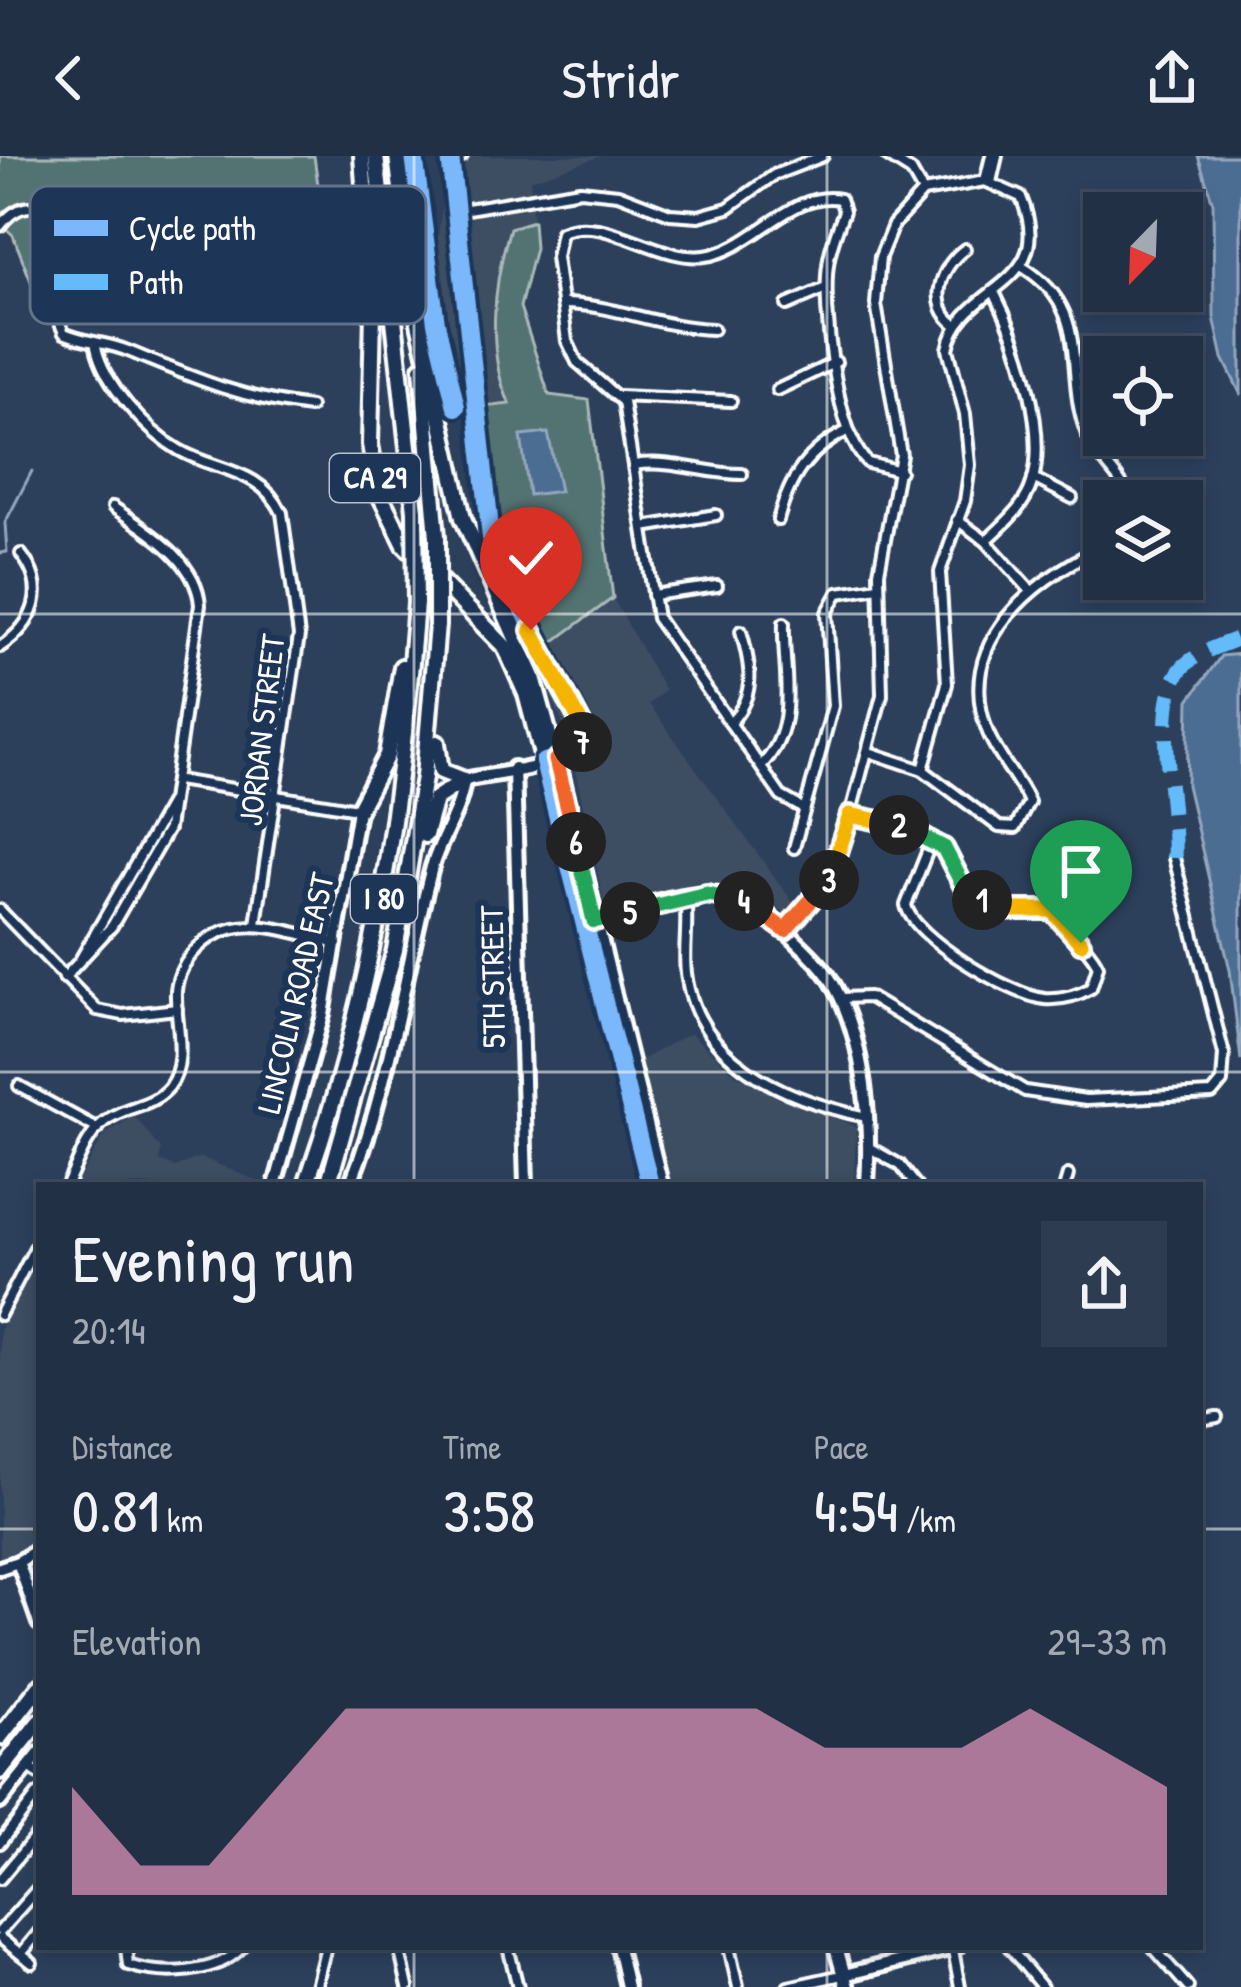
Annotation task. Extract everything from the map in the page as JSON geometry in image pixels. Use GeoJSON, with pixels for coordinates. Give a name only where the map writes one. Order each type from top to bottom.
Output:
{"type":"FeatureCollection","features":[{"type":"Feature","properties":{"kind":"highway","name":"CA 29"},"geometry":{"type":"LineString","coordinates":[[362,156],[364,186]]}},
{"type":"Feature","properties":{"kind":"highway","name":"I 80"},"geometry":{"type":"LineString","coordinates":[[376,156],[379,186]]}},
{"type":"Feature","properties":{"kind":"highway","name":"I 80"},"geometry":{"type":"LineString","coordinates":[[397,156],[401,186]]}},
{"type":"Feature","properties":{"kind":"highway","name":"CA 29"},"geometry":{"type":"LineString","coordinates":[[374,324],[370,444],[378,491],[405,545],[505,647],[550,761]]}},
{"type":"Feature","properties":{"kind":"highway","name":"I 80"},"geometry":{"type":"LineString","coordinates":[[307,1182],[345,1064],[390,870],[416,603],[415,512],[394,324]]}},
{"type":"Feature","properties":{"kind":"highway","name":"I 80"},"geometry":{"type":"LineString","coordinates":[[329,1182],[395,950],[424,777],[437,625],[437,537],[417,324]]}},
{"type":"Feature","properties":{"kind":"highway","name":"CA 29"},"geometry":{"type":"LineString","coordinates":[[419,324],[468,534],[533,677],[550,761]]}},
{"type":"Feature","properties":{"kind":"highway"},"geometry":{"type":"LineString","coordinates":[[358,810],[387,755],[416,603]]}},
{"type":"Feature","properties":{"kind":"highway"},"geometry":{"type":"LineString","coordinates":[[434,652],[440,704],[436,763],[446,776],[464,780]]}},
{"type":"Feature","properties":{"kind":"highway"},"geometry":{"type":"LineString","coordinates":[[395,950],[413,902],[430,807],[442,792],[464,780]]}},
{"type":"Feature","properties":{"kind":"highway"},"geometry":{"type":"LineString","coordinates":[[0,1737],[36,1691]]}},
{"type":"Feature","properties":{"kind":"highway"},"geometry":{"type":"LineString","coordinates":[[0,1771],[36,1727]]}},
{"type":"Feature","properties":{"kind":"main road","name":"CA 29"},"geometry":{"type":"LineString","coordinates":[[550,761],[649,1182]]}},
{"type":"Feature","properties":{"kind":"main road","name":"CA 29"},"geometry":{"type":"LineString","coordinates":[[589,922],[661,1182]]}},
{"type":"Feature","properties":{"kind":"main road"},"geometry":{"type":"LineString","coordinates":[[839,1950],[845,1981]]}},
{"type":"Feature","properties":{"kind":"street"},"geometry":{"type":"LineString","coordinates":[[452,212],[580,190],[618,194],[670,214],[700,216],[728,208],[774,175],[824,156]]}},
{"type":"Feature","properties":{"kind":"street"},"geometry":{"type":"LineString","coordinates":[[887,156],[911,171],[923,192]]}},
{"type":"Feature","properties":{"kind":"street"},"geometry":{"type":"LineString","coordinates":[[988,181],[994,156]]}},
{"type":"Feature","properties":{"kind":"street"},"geometry":{"type":"LineString","coordinates":[[351,1182],[401,1012],[433,866],[458,813],[464,780],[550,761],[579,747],[584,729],[492,547],[452,212],[454,158]]}},
{"type":"Feature","properties":{"kind":"street"},"geometry":{"type":"LineString","coordinates":[[785,930],[830,878],[869,752],[884,676],[878,587],[900,471],[899,435],[876,304],[876,273],[893,225],[923,192],[988,181],[1014,190],[1030,223],[1021,266],[956,325],[949,361],[965,414],[970,465],[940,572],[947,684],[923,770]]}},
{"type":"Feature","properties":{"kind":"street"},"geometry":{"type":"LineString","coordinates":[[804,809],[781,796],[665,634],[653,595],[620,396],[577,362],[562,304],[556,248],[561,232],[580,227],[669,256],[702,257],[734,248],[799,207],[832,197],[845,203],[827,267],[826,288],[847,431],[868,464],[900,471]]}},
{"type":"Feature","properties":{"kind":"street","name":"JORDAN STREET"},"geometry":{"type":"LineString","coordinates":[[0,226],[30,205]]}},
{"type":"Feature","properties":{"kind":"street"},"geometry":{"type":"LineString","coordinates":[[956,325],[941,310],[939,291],[955,256],[965,249]]}},
{"type":"Feature","properties":{"kind":"street"},"geometry":{"type":"LineString","coordinates":[[1021,266],[1042,280],[1064,311],[1078,362],[1086,429],[1117,480]]}},
{"type":"Feature","properties":{"kind":"street"},"geometry":{"type":"LineString","coordinates":[[787,304],[826,288]]}},
{"type":"Feature","properties":{"kind":"street"},"geometry":{"type":"LineString","coordinates":[[986,541],[1020,507],[1034,478],[1037,450],[1020,350],[995,294]]}},
{"type":"Feature","properties":{"kind":"street"},"geometry":{"type":"LineString","coordinates":[[562,304],[591,305],[658,326],[713,328]]}},
{"type":"Feature","properties":{"kind":"street","name":"JORDAN STREET"},"geometry":{"type":"LineString","coordinates":[[61,324],[61,329],[96,347],[112,383],[159,434],[177,449],[248,477],[276,500],[282,513],[298,636],[280,794],[256,924]]}},
{"type":"Feature","properties":{"kind":"street"},"geometry":{"type":"LineString","coordinates":[[96,347],[126,350],[248,400],[310,407]]}},
{"type":"Feature","properties":{"kind":"street"},"geometry":{"type":"LineString","coordinates":[[777,390],[836,362]]}},
{"type":"Feature","properties":{"kind":"street"},"geometry":{"type":"LineString","coordinates":[[620,396],[628,392],[730,401]]}},
{"type":"Feature","properties":{"kind":"street"},"geometry":{"type":"LineString","coordinates":[[778,520],[786,490],[806,460],[847,431]]}},
{"type":"Feature","properties":{"kind":"street"},"geometry":{"type":"LineString","coordinates":[[634,465],[667,461],[705,472],[742,474]]}},
{"type":"Feature","properties":{"kind":"street"},"geometry":{"type":"LineString","coordinates":[[1034,478],[1072,499]]}},
{"type":"Feature","properties":{"kind":"street"},"geometry":{"type":"LineString","coordinates":[[64,977],[80,960],[175,796],[199,584],[186,566],[113,507]]}},
{"type":"Feature","properties":{"kind":"street"},"geometry":{"type":"LineString","coordinates":[[643,527],[716,514]]}},
{"type":"Feature","properties":{"kind":"street"},"geometry":{"type":"LineString","coordinates":[[957,520],[986,541],[1030,590]]}},
{"type":"Feature","properties":{"kind":"street"},"geometry":{"type":"LineString","coordinates":[[0,647],[29,619],[38,597],[36,572],[21,554]]}},
{"type":"Feature","properties":{"kind":"street"},"geometry":{"type":"LineString","coordinates":[[869,752],[923,770],[999,827],[1015,828],[1023,821],[1029,802],[988,733],[980,678],[994,632],[1030,590],[1083,558]]}},
{"type":"Feature","properties":{"kind":"street"},"geometry":{"type":"LineString","coordinates":[[653,595],[717,586]]}},
{"type":"Feature","properties":{"kind":"street"},"geometry":{"type":"LineString","coordinates":[[794,848],[835,686],[827,613],[838,593],[878,587]]}},
{"type":"Feature","properties":{"kind":"street"},"geometry":{"type":"LineString","coordinates":[[760,766],[774,750],[789,696],[784,623]]}},
{"type":"Feature","properties":{"kind":"street"},"geometry":{"type":"LineString","coordinates":[[730,723],[746,703],[750,685],[741,631]]}},
{"type":"Feature","properties":{"kind":"street","name":"5TH STREET"},"geometry":{"type":"LineString","coordinates":[[514,768],[526,1182]]}},
{"type":"Feature","properties":{"kind":"street"},"geometry":{"type":"LineString","coordinates":[[177,780],[358,810]]}},
{"type":"Feature","properties":{"kind":"street","name":"LINCOLN ROAD EAST"},"geometry":{"type":"LineString","coordinates":[[275,1182],[339,944],[358,810]]}},
{"type":"Feature","properties":{"kind":"street"},"geometry":{"type":"LineString","coordinates":[[850,815],[894,823],[932,840],[950,855],[964,887],[983,902],[1008,910],[1042,908],[1061,915],[1093,954],[1097,977],[1091,988],[1064,998],[1024,994],[924,936],[906,905],[932,840]]}},
{"type":"Feature","properties":{"kind":"street"},"geometry":{"type":"LineString","coordinates":[[841,998],[869,997],[986,1073],[1025,1091],[1086,1100],[1212,1094],[1222,1082],[1224,1054],[1174,858]]}},
{"type":"Feature","properties":{"kind":"street"},"geometry":{"type":"LineString","coordinates":[[589,922],[721,894],[743,901],[785,930],[824,970],[841,998],[866,1117],[867,1182]]}},
{"type":"Feature","properties":{"kind":"street"},"geometry":{"type":"LineString","coordinates":[[685,898],[688,983],[702,1024],[718,1047],[766,1084],[866,1117]]}},
{"type":"Feature","properties":{"kind":"street"},"geometry":{"type":"LineString","coordinates":[[0,910],[84,1000],[108,1013],[176,1010]]}},
{"type":"Feature","properties":{"kind":"street"},"geometry":{"type":"LineString","coordinates":[[69,1182],[98,1129],[124,1110],[156,1099],[172,1081],[179,1054],[175,989],[190,956],[220,932],[256,924],[339,944]]}},
{"type":"Feature","properties":{"kind":"street"},"geometry":{"type":"LineString","coordinates":[[19,1086],[98,1129]]}},
{"type":"Feature","properties":{"kind":"street"},"geometry":{"type":"LineString","coordinates":[[870,1148],[900,1165],[914,1182]]}},
{"type":"Feature","properties":{"kind":"street"},"geometry":{"type":"LineString","coordinates":[[0,1315],[36,1246]]}},
{"type":"Feature","properties":{"kind":"street"},"geometry":{"type":"LineString","coordinates":[[1203,1419],[1217,1417]]}},
{"type":"Feature","properties":{"kind":"street"},"geometry":{"type":"LineString","coordinates":[[0,1568],[36,1551]]}},
{"type":"Feature","properties":{"kind":"street"},"geometry":{"type":"LineString","coordinates":[[18,1562],[36,1614]]}},
{"type":"Feature","properties":{"kind":"street"},"geometry":{"type":"LineString","coordinates":[[0,1802],[18,1780],[34,1770]]}},
{"type":"Feature","properties":{"kind":"street"},"geometry":{"type":"LineString","coordinates":[[18,1780],[36,1794]]}},
{"type":"Feature","properties":{"kind":"street"},"geometry":{"type":"LineString","coordinates":[[0,1843],[36,1798]]}},
{"type":"Feature","properties":{"kind":"street"},"geometry":{"type":"LineString","coordinates":[[0,1880],[36,1836]]}},
{"type":"Feature","properties":{"kind":"street"},"geometry":{"type":"LineString","coordinates":[[32,1963],[0,1935],[36,1891]]}},
{"type":"Feature","properties":{"kind":"street"},"geometry":{"type":"LineString","coordinates":[[20,1954],[36,1935]]}},
{"type":"Feature","properties":{"kind":"street"},"geometry":{"type":"LineString","coordinates":[[126,1950],[128,1965],[146,1971],[224,1963],[239,1950]]}},
{"type":"Feature","properties":{"kind":"street"},"geometry":{"type":"LineString","coordinates":[[316,1987],[325,1950]]}},
{"type":"Feature","properties":{"kind":"street"},"geometry":{"type":"LineString","coordinates":[[399,1950],[407,1987]]}},
{"type":"Feature","properties":{"kind":"street"},"geometry":{"type":"LineString","coordinates":[[509,1950],[518,1987]]}},
{"type":"Feature","properties":{"kind":"street"},"geometry":{"type":"LineString","coordinates":[[619,1950],[627,1987]]}},
{"type":"Feature","properties":{"kind":"street"},"geometry":{"type":"LineString","coordinates":[[730,1950],[738,1987]]}},
{"type":"Feature","properties":{"kind":"street"},"geometry":{"type":"LineString","coordinates":[[788,1987],[845,1981],[948,1950]]}},
{"type":"Feature","properties":{"kind":"street"},"geometry":{"type":"LineString","coordinates":[[955,1950],[960,1987]]}},
{"type":"Feature","properties":{"kind":"street"},"geometry":{"type":"LineString","coordinates":[[1011,1950],[1042,1987]]}},
{"type":"Feature","properties":{"kind":"street"},"geometry":{"type":"LineString","coordinates":[[1156,1950],[1188,1987]]}},
{"type":"Feature","properties":{"kind":"shaded area"},"geometry":{"type":"Polygon","coordinates":[[[437,156],[602,156],[530,180],[535,248],[520,307],[549,395],[589,400],[613,598],[665,691],[649,704],[797,908],[789,915],[759,897],[711,885],[611,908],[604,903],[567,733],[489,557],[470,421],[458,411],[432,278],[443,201],[437,156]]]}},
{"type":"Feature","properties":{"kind":"shaded area"},"geometry":{"type":"Polygon","coordinates":[[[1198,156],[1241,156],[1241,395],[1223,358],[1214,317],[1213,203],[1198,156]]]}},
{"type":"Feature","properties":{"kind":"shaded area"},"geometry":{"type":"Polygon","coordinates":[[[548,433],[560,491],[529,495],[521,436],[548,433]]]}},
{"type":"Feature","properties":{"kind":"shaded area"},"geometry":{"type":"Polygon","coordinates":[[[1241,654],[1241,1060],[1230,970],[1187,785],[1189,700],[1221,656],[1241,654]]]}},
{"type":"Feature","properties":{"kind":"shaded area"},"geometry":{"type":"Polygon","coordinates":[[[690,1033],[736,1075],[856,1127],[854,1182],[671,1182],[641,1060],[690,1033]]]}},
{"type":"Feature","properties":{"kind":"shaded area"},"geometry":{"type":"Polygon","coordinates":[[[134,1116],[161,1149],[160,1161],[175,1167],[200,1157],[260,1182],[78,1182],[105,1134],[134,1116]]]}},
{"type":"Feature","properties":{"kind":"shaded area"},"geometry":{"type":"Polygon","coordinates":[[[36,1265],[36,1542],[0,1559],[0,1331],[36,1265]]]}},
{"type":"Feature","properties":{"kind":"green space"},"geometry":{"type":"Polygon","coordinates":[[[0,156],[314,156],[318,186],[30,186],[30,279],[13,235],[0,223],[0,156]]]}},
{"type":"Feature","properties":{"kind":"green space"},"geometry":{"type":"Polygon","coordinates":[[[533,221],[535,248],[520,307],[549,395],[589,400],[613,598],[548,646],[498,541],[482,407],[510,404],[497,363],[496,293],[510,228],[533,221]]]}},
{"type":"Feature","properties":{"kind":"waterway"},"geometry":{"type":"LineString","coordinates":[[0,553],[7,552],[5,523],[32,471]]}},
{"type":"Feature","properties":{"kind":"marked path"},"geometry":{"type":"LineString","coordinates":[[1174,858],[1166,730],[1173,683],[1195,657],[1241,637]]}},
{"type":"Feature","properties":{"kind":"cycle path"},"geometry":{"type":"LineString","coordinates":[[414,156],[418,186]]}},
{"type":"Feature","properties":{"kind":"cycle path"},"geometry":{"type":"LineString","coordinates":[[450,156],[492,547],[584,729],[576,748],[544,762],[649,1182]]}},
{"type":"Feature","properties":{"kind":"cycle path"},"geometry":{"type":"LineString","coordinates":[[426,247],[436,323],[456,407]]}},
{"type":"Feature","properties":{"kind":"route"},"geometry":{"type":"LineString","coordinates":[[531,630],[584,729],[579,747],[556,760],[594,921],[721,894],[758,906],[785,930],[814,902],[830,878],[850,815],[919,833],[944,848],[964,887],[983,902],[1008,910],[1052,910],[1081,943]]}}]}
